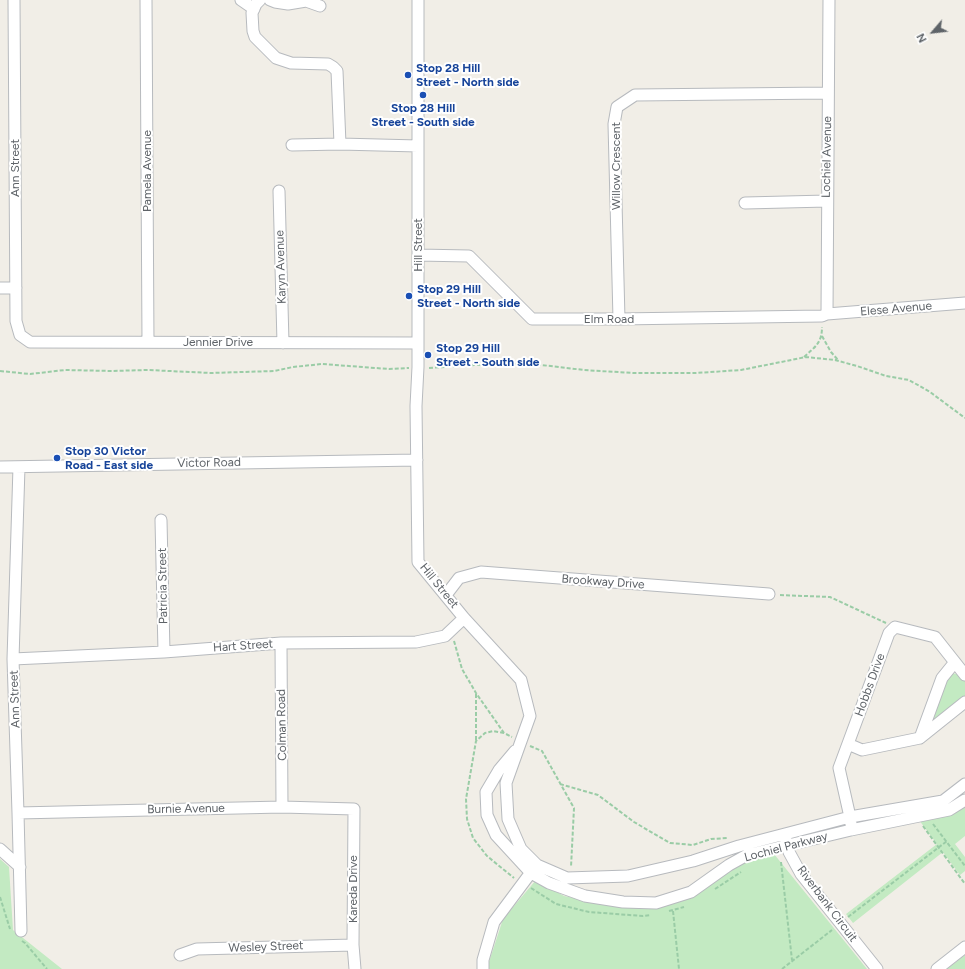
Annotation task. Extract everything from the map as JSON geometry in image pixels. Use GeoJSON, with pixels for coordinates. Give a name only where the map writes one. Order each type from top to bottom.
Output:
{"type":"FeatureCollection","features":[{"type":"Feature","properties":{"kind":"street","name":"Ann Street"},"geometry":{"type":"LineString","coordinates":[[14,0],[16,321],[20,335]]}},
{"type":"Feature","properties":{"kind":"street","name":"Pamela Avenue"},"geometry":{"type":"LineString","coordinates":[[146,0],[148,342]]}},
{"type":"Feature","properties":{"kind":"street"},"geometry":{"type":"LineString","coordinates":[[241,0],[257,4],[252,13],[253,31],[255,37],[276,58],[292,63],[328,64],[337,72],[340,144]]}},
{"type":"Feature","properties":{"kind":"street"},"geometry":{"type":"LineString","coordinates":[[270,0],[288,4],[306,1],[320,6]]}},
{"type":"Feature","properties":{"kind":"street","name":"Hill Street"},"geometry":{"type":"LineString","coordinates":[[418,0],[418,367],[416,406],[418,562],[464,618]]}},
{"type":"Feature","properties":{"kind":"street","name":"Lochiel Avenue"},"geometry":{"type":"LineString","coordinates":[[825,315],[829,0]]}},
{"type":"Feature","properties":{"kind":"street","name":"Willow Crescent"},"geometry":{"type":"LineString","coordinates":[[619,319],[614,124],[618,107],[635,95],[828,93]]}},
{"type":"Feature","properties":{"kind":"street"},"geometry":{"type":"LineString","coordinates":[[292,145],[340,144],[418,146]]}},
{"type":"Feature","properties":{"kind":"street","name":"Karyn Avenue"},"geometry":{"type":"LineString","coordinates":[[279,191],[283,342]]}},
{"type":"Feature","properties":{"kind":"street"},"geometry":{"type":"LineString","coordinates":[[745,203],[827,201]]}},
{"type":"Feature","properties":{"kind":"street","name":"Elm Road"},"geometry":{"type":"LineString","coordinates":[[418,255],[469,256],[532,319],[825,315]]}},
{"type":"Feature","properties":{"kind":"street"},"geometry":{"type":"LineString","coordinates":[[0,288],[16,288]]}},
{"type":"Feature","properties":{"kind":"street","name":"Elese Avenue"},"geometry":{"type":"LineString","coordinates":[[825,315],[965,303]]}},
{"type":"Feature","properties":{"kind":"street","name":"Jennier Drive"},"geometry":{"type":"LineString","coordinates":[[20,335],[30,342],[418,343]]}},
{"type":"Feature","properties":{"kind":"street","name":"Victor Road"},"geometry":{"type":"LineString","coordinates":[[0,467],[417,460]]}},
{"type":"Feature","properties":{"kind":"street","name":"Ann Street"},"geometry":{"type":"LineString","coordinates":[[19,467],[13,659],[21,931]]}},
{"type":"Feature","properties":{"kind":"street","name":"Patricia Street"},"geometry":{"type":"LineString","coordinates":[[161,520],[164,652]]}},
{"type":"Feature","properties":{"kind":"street","name":"Brookway Drive"},"geometry":{"type":"LineString","coordinates":[[446,595],[459,578],[481,572],[769,594]]}},
{"type":"Feature","properties":{"kind":"street","name":"Hart Street"},"geometry":{"type":"LineString","coordinates":[[13,659],[164,652],[281,643],[416,642],[445,636],[464,618]]}},
{"type":"Feature","properties":{"kind":"street","name":"Lochiel Parkway"},"geometry":{"type":"LineString","coordinates":[[464,618],[521,680],[530,716],[506,783],[508,819],[521,849],[534,869],[567,878],[628,876],[694,861],[739,846],[783,842],[949,810],[965,800]]}},
{"type":"Feature","properties":{"kind":"street"},"geometry":{"type":"LineString","coordinates":[[895,627],[935,638],[965,675]]}},
{"type":"Feature","properties":{"kind":"street","name":"Hobbs Drive"},"geometry":{"type":"LineString","coordinates":[[851,830],[850,817],[838,768],[889,633],[895,627]]}},
{"type":"Feature","properties":{"kind":"street","name":"Colman Road"},"geometry":{"type":"LineString","coordinates":[[281,643],[282,807]]}},
{"type":"Feature","properties":{"kind":"street"},"geometry":{"type":"LineString","coordinates":[[920,738],[942,678],[956,662]]}},
{"type":"Feature","properties":{"kind":"street"},"geometry":{"type":"LineString","coordinates":[[848,744],[862,750],[920,738],[965,702]]}},
{"type":"Feature","properties":{"kind":"street","name":"Lochiel Parkway"},"geometry":{"type":"LineString","coordinates":[[521,744],[499,770],[486,792],[487,815],[496,835],[549,883],[585,896],[629,903],[656,903],[691,892],[729,865],[747,855],[850,817],[943,801],[965,784]]}},
{"type":"Feature","properties":{"kind":"street","name":"Burnie Avenue"},"geometry":{"type":"LineString","coordinates":[[18,813],[282,807],[354,809]]}},
{"type":"Feature","properties":{"kind":"street","name":"Kareda Drive"},"geometry":{"type":"LineString","coordinates":[[354,809],[353,944],[355,969]]}},
{"type":"Feature","properties":{"kind":"street","name":"Riverbank Circuit"},"geometry":{"type":"LineString","coordinates":[[783,842],[801,874],[877,969]]}},
{"type":"Feature","properties":{"kind":"street"},"geometry":{"type":"LineString","coordinates":[[0,849],[20,867]]}},
{"type":"Feature","properties":{"kind":"street"},"geometry":{"type":"LineString","coordinates":[[483,969],[483,960],[494,922],[534,869]]}},
{"type":"Feature","properties":{"kind":"street","name":"Wesley Street"},"geometry":{"type":"LineString","coordinates":[[180,955],[197,949],[353,944]]}},
{"type":"Feature","properties":{"kind":"street"},"geometry":{"type":"LineString","coordinates":[[937,969],[965,947]]}},
{"type":"Feature","properties":{"kind":"path"},"geometry":{"type":"LineString","coordinates":[[803,358],[816,346],[822,336],[825,315]]}},
{"type":"Feature","properties":{"kind":"path"},"geometry":{"type":"LineString","coordinates":[[822,336],[831,352],[839,361]]}},
{"type":"Feature","properties":{"kind":"path"},"geometry":{"type":"LineString","coordinates":[[0,371],[30,374],[65,370],[148,370],[211,373],[274,371],[322,364],[389,369],[491,364],[532,364],[584,370],[632,373],[696,373],[741,370],[806,357],[839,361],[886,376],[909,380],[930,392],[965,418]]}},
{"type":"Feature","properties":{"kind":"path"},"geometry":{"type":"LineString","coordinates":[[769,594],[830,597],[895,627]]}},
{"type":"Feature","properties":{"kind":"path"},"geometry":{"type":"LineString","coordinates":[[452,630],[462,669],[476,693],[504,733],[521,744],[542,751],[574,808],[571,871]]}},
{"type":"Feature","properties":{"kind":"path"},"geometry":{"type":"LineString","coordinates":[[476,693],[476,741]]}},
{"type":"Feature","properties":{"kind":"path"},"geometry":{"type":"LineString","coordinates":[[560,784],[598,795],[634,822],[670,843],[693,845]]}},
{"type":"Feature","properties":{"kind":"path"},"geometry":{"type":"LineString","coordinates":[[921,816],[946,841],[965,866]]}},
{"type":"Feature","properties":{"kind":"path"},"geometry":{"type":"LineString","coordinates":[[921,816],[938,847],[965,884]]}},
{"type":"Feature","properties":{"kind":"path"},"geometry":{"type":"LineString","coordinates":[[782,969],[946,841]]}},
{"type":"Feature","properties":{"kind":"path"},"geometry":{"type":"LineString","coordinates":[[783,842],[792,960]]}},
{"type":"Feature","properties":{"kind":"path"},"geometry":{"type":"LineString","coordinates":[[714,890],[744,870]]}},
{"type":"Feature","properties":{"kind":"path"},"geometry":{"type":"LineString","coordinates":[[672,898],[679,969]]}},
{"type":"Feature","properties":{"kind":"path"},"geometry":{"type":"LineString","coordinates":[[673,911],[688,905]]}},
{"type":"Feature","properties":{"kind":"path"},"geometry":{"type":"LineString","coordinates":[[786,965],[789,969]]}},
{"type":"Feature","properties":{"kind":"green space"},"geometry":{"type":"Polygon","coordinates":[[[952,673],[960,675],[965,680],[965,699],[935,722],[930,721],[946,676],[952,673]]]}},
{"type":"Feature","properties":{"kind":"green space"},"geometry":{"type":"Polygon","coordinates":[[[965,805],[965,836],[955,844],[965,857],[965,871],[960,875],[943,852],[853,923],[846,914],[937,844],[919,820],[965,805]]]}},
{"type":"Feature","properties":{"kind":"green space"},"geometry":{"type":"Polygon","coordinates":[[[774,854],[867,969],[488,969],[503,919],[536,880],[564,896],[617,906],[663,905],[718,878],[755,856],[774,854]]]}},
{"type":"Feature","properties":{"kind":"green space"},"geometry":{"type":"Polygon","coordinates":[[[0,859],[9,867],[13,930],[62,969],[0,969],[0,859]]]}},
{"type":"Feature","properties":{"kind":"green space"},"geometry":{"type":"Polygon","coordinates":[[[965,955],[965,969],[947,969],[965,955]]]}},
{"type":"Feature","properties":{"kind":"place","name":"Stop 28 Hill Street - North side"},"geometry":{"type":"Point","coordinates":[408,75]}},
{"type":"Feature","properties":{"kind":"place","name":"Stop 28 Hill Street - South side"},"geometry":{"type":"Point","coordinates":[423,95]}},
{"type":"Feature","properties":{"kind":"place","name":"Stop 29 Hill Street - North side"},"geometry":{"type":"Point","coordinates":[409,296]}},
{"type":"Feature","properties":{"kind":"place","name":"Stop 29 Hill Street - South side"},"geometry":{"type":"Point","coordinates":[428,355]}},
{"type":"Feature","properties":{"kind":"place","name":"Stop 30 Victor Road - East side"},"geometry":{"type":"Point","coordinates":[57,458]}}]}
